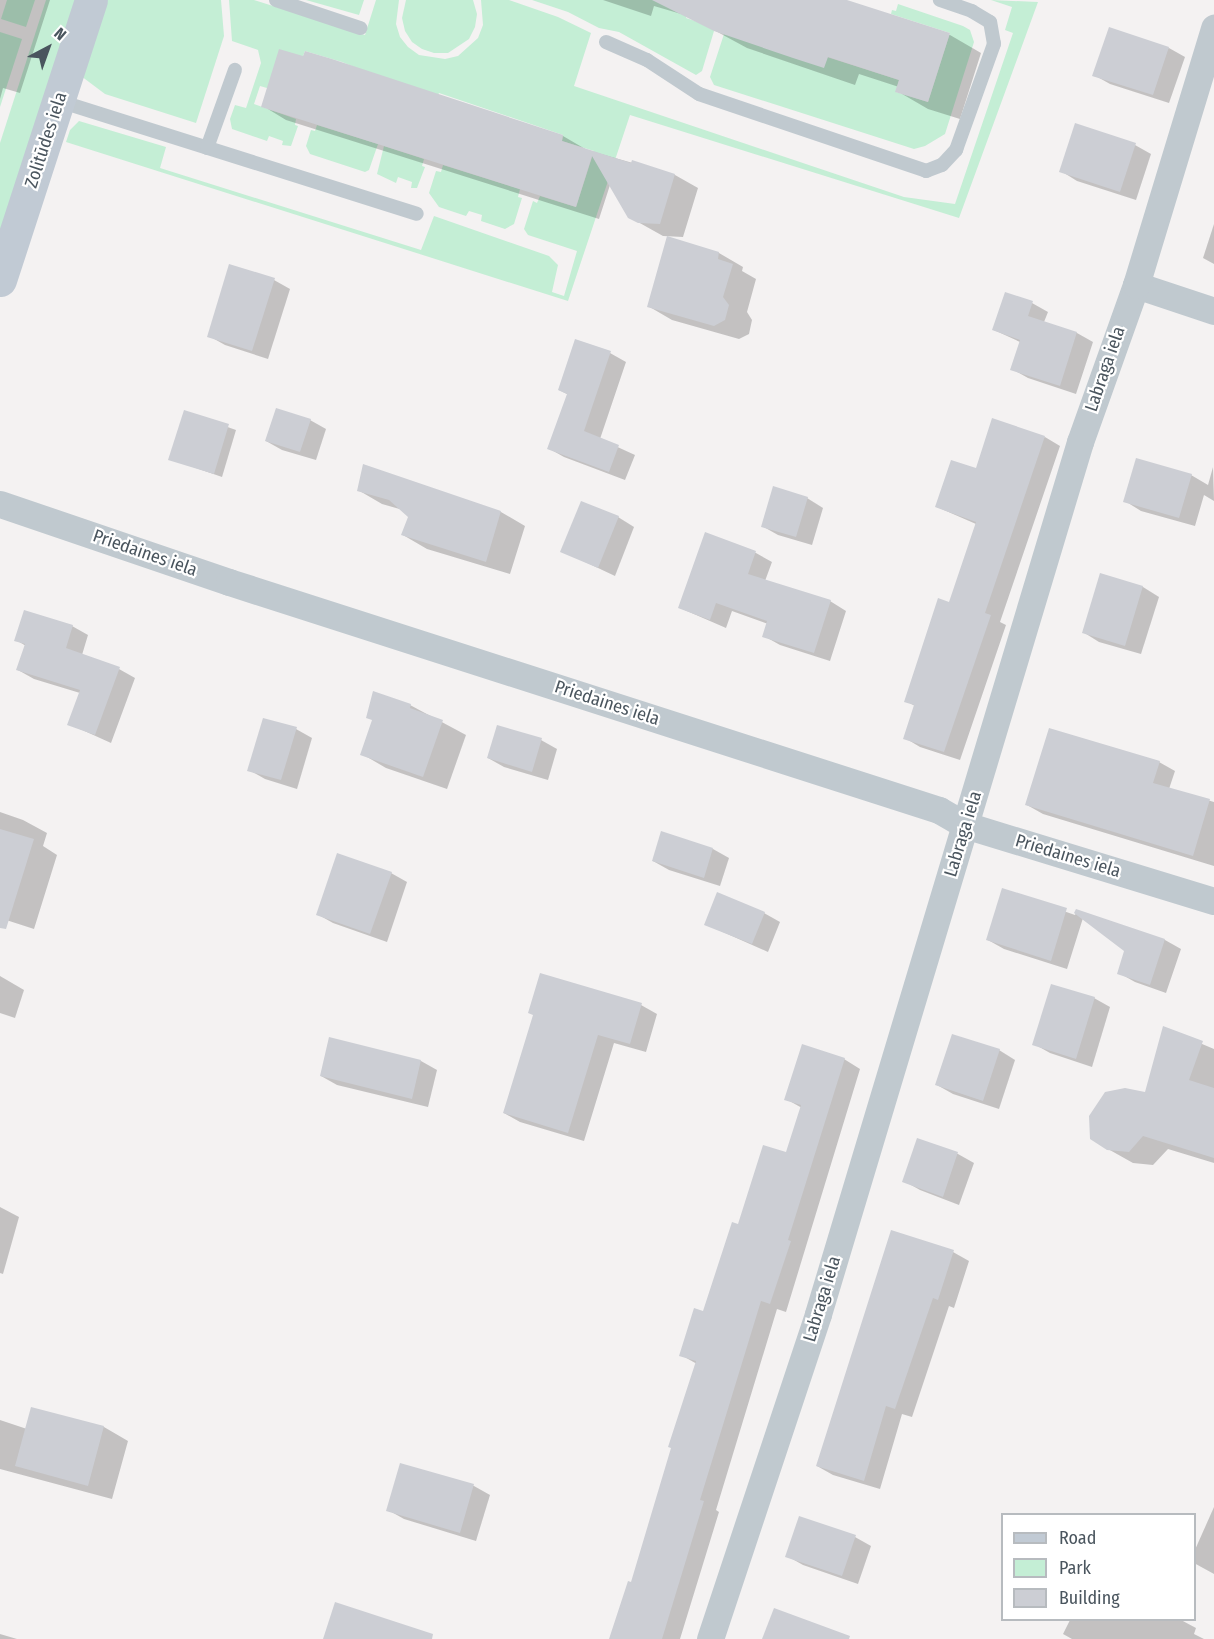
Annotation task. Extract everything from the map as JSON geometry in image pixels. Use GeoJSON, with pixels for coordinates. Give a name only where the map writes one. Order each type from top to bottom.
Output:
{"type":"FeatureCollection","features":[{"type":"Feature","properties":{"kind":"street","name":"Zolitūdes iela"},"geometry":{"type":"LineString","coordinates":[[0,280],[91,0]]}},
{"type":"Feature","properties":{"kind":"street","name":"Labraga iela"},"geometry":{"type":"LineString","coordinates":[[710,1639],[818,1314],[1080,442],[1136,285],[1214,28]]}},
{"type":"Feature","properties":{"kind":"street"},"geometry":{"type":"LineString","coordinates":[[1136,285],[1214,311]]}},
{"type":"Feature","properties":{"kind":"street","name":"Priedaines iela"},"geometry":{"type":"LineString","coordinates":[[0,504],[240,586],[939,810],[965,825],[1214,901]]}},
{"type":"Feature","properties":{"kind":"lane"},"geometry":{"type":"LineString","coordinates":[[276,0],[360,28]]}},
{"type":"Feature","properties":{"kind":"lane"},"geometry":{"type":"LineString","coordinates":[[606,42],[647,60],[699,94],[926,171],[942,165],[956,150],[994,44],[990,22],[972,11],[940,0]]}},
{"type":"Feature","properties":{"kind":"lane"},"geometry":{"type":"LineString","coordinates":[[207,148],[235,70]]}},
{"type":"Feature","properties":{"kind":"lane"},"geometry":{"type":"LineString","coordinates":[[59,101],[417,214]]}},
{"type":"Feature","properties":{"kind":"green space"},"geometry":{"type":"Polygon","coordinates":[[[7,0],[35,0],[26,27],[1,19],[7,0]]]}},
{"type":"Feature","properties":{"kind":"green space"},"geometry":{"type":"Polygon","coordinates":[[[46,0],[77,0],[0,241],[0,143],[46,0]]]}},
{"type":"Feature","properties":{"kind":"green space"},"geometry":{"type":"Polygon","coordinates":[[[106,0],[221,0],[224,36],[196,123],[105,94],[81,76],[106,0]]]}},
{"type":"Feature","properties":{"kind":"green space"},"geometry":{"type":"Polygon","coordinates":[[[229,0],[254,0],[365,35],[376,0],[399,0],[396,24],[400,37],[419,55],[445,59],[458,56],[478,38],[483,25],[481,0],[509,0],[558,17],[591,33],[574,86],[904,197],[955,204],[1013,33],[1005,30],[1012,7],[991,0],[1038,2],[959,218],[630,115],[568,301],[66,142],[70,130],[79,121],[166,147],[160,168],[421,250],[434,216],[549,256],[558,265],[552,292],[564,296],[577,251],[528,235],[524,229],[533,201],[537,203],[540,196],[576,207],[594,151],[562,141],[563,135],[439,93],[436,100],[342,62],[305,51],[303,56],[267,88],[260,86],[254,104],[296,119],[295,125],[298,126],[291,146],[282,145],[283,141],[269,136],[267,141],[232,129],[230,119],[235,105],[246,108],[261,63],[258,50],[232,41],[229,0]]]}},
{"type":"Feature","properties":{"kind":"green space"},"geometry":{"type":"Polygon","coordinates":[[[306,0],[364,0],[359,15],[306,0]]]}},
{"type":"Feature","properties":{"kind":"green space"},"geometry":{"type":"Polygon","coordinates":[[[406,0],[473,0],[477,14],[475,27],[469,39],[448,53],[434,53],[422,49],[412,42],[405,31],[402,18],[406,0]]]}},
{"type":"Feature","properties":{"kind":"green space"},"geometry":{"type":"Polygon","coordinates":[[[532,0],[658,0],[688,10],[686,18],[713,27],[714,31],[702,71],[696,75],[619,32],[599,28],[568,12],[532,0]]]}},
{"type":"Feature","properties":{"kind":"green space"},"geometry":{"type":"Polygon","coordinates":[[[898,4],[963,26],[970,30],[974,42],[945,134],[925,146],[914,149],[714,85],[710,77],[724,34],[827,57],[899,80],[896,92],[928,102],[950,33],[891,14],[892,10],[896,11],[898,4]]]}},
{"type":"Feature","properties":{"kind":"green space"},"geometry":{"type":"Polygon","coordinates":[[[0,32],[22,39],[0,107],[0,32]]]}},
{"type":"Feature","properties":{"kind":"green space"},"geometry":{"type":"Polygon","coordinates":[[[317,125],[378,144],[369,170],[365,172],[310,154],[306,146],[311,130],[315,131],[317,125]]]}},
{"type":"Feature","properties":{"kind":"green space"},"geometry":{"type":"Polygon","coordinates":[[[384,146],[424,159],[422,166],[425,167],[417,188],[411,188],[412,182],[398,177],[396,183],[377,174],[384,146]]]}},
{"type":"Feature","properties":{"kind":"green space"},"geometry":{"type":"Polygon","coordinates":[[[443,165],[520,189],[518,197],[522,198],[514,224],[505,229],[481,221],[482,215],[469,211],[466,216],[439,207],[429,193],[436,171],[441,172],[443,165]]]}},
{"type":"Feature","properties":{"kind":"building"},"geometry":{"type":"Polygon","coordinates":[[[652,0],[847,0],[950,33],[928,102],[895,92],[899,80],[828,57],[824,68],[793,58],[714,31],[652,0]]]}},
{"type":"Feature","properties":{"kind":"building"},"geometry":{"type":"Polygon","coordinates":[[[1109,27],[1169,47],[1153,95],[1092,76],[1109,27]]]}},
{"type":"Feature","properties":{"kind":"building"},"geometry":{"type":"Polygon","coordinates":[[[279,49],[303,56],[305,51],[332,59],[563,135],[562,141],[675,174],[660,224],[638,223],[628,218],[592,156],[576,207],[261,107],[279,49]]]}},
{"type":"Feature","properties":{"kind":"building"},"geometry":{"type":"Polygon","coordinates":[[[1075,123],[1136,143],[1120,192],[1059,172],[1075,123]]]}},
{"type":"Feature","properties":{"kind":"building"},"geometry":{"type":"Polygon","coordinates":[[[667,236],[719,252],[718,259],[733,264],[723,297],[729,305],[725,320],[714,326],[647,307],[667,236]]]}},
{"type":"Feature","properties":{"kind":"building"},"geometry":{"type":"Polygon","coordinates":[[[229,264],[275,278],[252,351],[207,337],[229,264]]]}},
{"type":"Feature","properties":{"kind":"building"},"geometry":{"type":"Polygon","coordinates":[[[1005,292],[1033,301],[1028,316],[1077,332],[1060,386],[1010,370],[1020,340],[992,330],[1005,292]]]}},
{"type":"Feature","properties":{"kind":"building"},"geometry":{"type":"Polygon","coordinates":[[[575,339],[611,351],[584,431],[619,445],[609,472],[547,449],[567,394],[558,390],[575,339]]]}},
{"type":"Feature","properties":{"kind":"building"},"geometry":{"type":"Polygon","coordinates":[[[276,408],[311,419],[300,452],[265,441],[276,408]]]}},
{"type":"Feature","properties":{"kind":"building"},"geometry":{"type":"Polygon","coordinates":[[[184,410],[229,424],[214,474],[168,460],[184,410]]]}},
{"type":"Feature","properties":{"kind":"building"},"geometry":{"type":"Polygon","coordinates":[[[992,418],[1045,436],[985,613],[991,615],[944,752],[903,739],[914,705],[904,702],[938,598],[949,602],[976,522],[935,507],[951,460],[976,468],[992,418]]]}},
{"type":"Feature","properties":{"kind":"building"},"geometry":{"type":"Polygon","coordinates":[[[1136,458],[1192,474],[1179,518],[1123,502],[1136,458]]]}},
{"type":"Feature","properties":{"kind":"building"},"geometry":{"type":"Polygon","coordinates":[[[363,464],[501,511],[486,562],[401,535],[408,517],[389,500],[357,491],[363,464]]]}},
{"type":"Feature","properties":{"kind":"building"},"geometry":{"type":"Polygon","coordinates":[[[773,486],[808,497],[796,537],[761,527],[773,486]]]}},
{"type":"Feature","properties":{"kind":"building"},"geometry":{"type":"Polygon","coordinates":[[[581,501],[619,516],[598,568],[560,552],[581,501]]]}},
{"type":"Feature","properties":{"kind":"building"},"geometry":{"type":"Polygon","coordinates":[[[705,532],[756,551],[748,574],[831,600],[814,653],[762,637],[767,621],[716,603],[710,620],[678,608],[705,532]]]}},
{"type":"Feature","properties":{"kind":"building"},"geometry":{"type":"Polygon","coordinates":[[[1100,573],[1143,586],[1125,646],[1082,633],[1100,573]]]}},
{"type":"Feature","properties":{"kind":"building"},"geometry":{"type":"Polygon","coordinates":[[[24,610],[73,625],[66,648],[120,667],[95,735],[67,725],[80,690],[16,670],[25,644],[14,641],[24,610]]]}},
{"type":"Feature","properties":{"kind":"building"},"geometry":{"type":"Polygon","coordinates":[[[373,691],[411,704],[410,708],[443,720],[423,777],[360,755],[372,720],[366,718],[373,691]]]}},
{"type":"Feature","properties":{"kind":"building"},"geometry":{"type":"Polygon","coordinates":[[[263,718],[297,727],[281,780],[247,771],[263,718]]]}},
{"type":"Feature","properties":{"kind":"building"},"geometry":{"type":"Polygon","coordinates":[[[497,725],[542,738],[532,772],[487,758],[497,725]]]}},
{"type":"Feature","properties":{"kind":"building"},"geometry":{"type":"Polygon","coordinates":[[[1049,728],[1160,761],[1153,783],[1210,799],[1193,856],[1025,805],[1049,728]]]}},
{"type":"Feature","properties":{"kind":"building"},"geometry":{"type":"Polygon","coordinates":[[[0,829],[34,839],[6,929],[0,928],[0,829]]]}},
{"type":"Feature","properties":{"kind":"building"},"geometry":{"type":"Polygon","coordinates":[[[661,831],[713,848],[704,878],[652,861],[661,831]]]}},
{"type":"Feature","properties":{"kind":"building"},"geometry":{"type":"Polygon","coordinates":[[[337,853],[392,872],[370,934],[316,915],[337,853]]]}},
{"type":"Feature","properties":{"kind":"building"},"geometry":{"type":"Polygon","coordinates":[[[1002,888],[1067,908],[1051,961],[986,940],[1002,888]]]}},
{"type":"Feature","properties":{"kind":"building"},"geometry":{"type":"Polygon","coordinates":[[[717,892],[765,912],[752,944],[704,925],[717,892]]]}},
{"type":"Feature","properties":{"kind":"building"},"geometry":{"type":"Polygon","coordinates":[[[1076,909],[1165,939],[1150,985],[1117,974],[1124,951],[1074,913],[1076,909]]]}},
{"type":"Feature","properties":{"kind":"building"},"geometry":{"type":"Polygon","coordinates":[[[540,973],[642,1003],[630,1044],[598,1035],[568,1133],[503,1113],[533,1015],[528,1013],[540,973]]]}},
{"type":"Feature","properties":{"kind":"building"},"geometry":{"type":"Polygon","coordinates":[[[1051,984],[1095,997],[1076,1059],[1032,1045],[1051,984]]]}},
{"type":"Feature","properties":{"kind":"building"},"geometry":{"type":"Polygon","coordinates":[[[1163,1026],[1203,1041],[1189,1080],[1214,1088],[1214,1158],[1143,1136],[1129,1152],[1107,1150],[1090,1139],[1089,1116],[1105,1092],[1125,1088],[1145,1092],[1163,1026]]]}},
{"type":"Feature","properties":{"kind":"building"},"geometry":{"type":"Polygon","coordinates":[[[952,1034],[1000,1049],[983,1101],[935,1085],[952,1034]]]}},
{"type":"Feature","properties":{"kind":"building"},"geometry":{"type":"Polygon","coordinates":[[[329,1037],[421,1060],[412,1099],[320,1076],[329,1037]]]}},
{"type":"Feature","properties":{"kind":"building"},"geometry":{"type":"Polygon","coordinates":[[[802,1044],[845,1058],[770,1304],[761,1301],[700,1500],[704,1501],[662,1639],[609,1639],[628,1581],[631,1582],[671,1448],[668,1447],[696,1361],[679,1356],[694,1308],[703,1311],[732,1222],[738,1224],[763,1145],[786,1152],[801,1105],[784,1100],[802,1044]]]}},
{"type":"Feature","properties":{"kind":"building"},"geometry":{"type":"Polygon","coordinates":[[[917,1138],[958,1152],[943,1197],[902,1182],[917,1138]]]}},
{"type":"Feature","properties":{"kind":"building"},"geometry":{"type":"Polygon","coordinates":[[[891,1230],[954,1250],[938,1300],[933,1298],[895,1409],[886,1406],[864,1481],[816,1466],[891,1230]]]}},
{"type":"Feature","properties":{"kind":"building"},"geometry":{"type":"Polygon","coordinates":[[[31,1407],[104,1426],[88,1486],[15,1466],[31,1407]]]}},
{"type":"Feature","properties":{"kind":"building"},"geometry":{"type":"Polygon","coordinates":[[[400,1463],[474,1484],[460,1533],[386,1511],[400,1463]]]}},
{"type":"Feature","properties":{"kind":"building"},"geometry":{"type":"Polygon","coordinates":[[[799,1516],[856,1535],[842,1576],[785,1557],[799,1516]]]}},
{"type":"Feature","properties":{"kind":"building"},"geometry":{"type":"Polygon","coordinates":[[[335,1602],[433,1634],[432,1639],[323,1639],[335,1602]]]}},
{"type":"Feature","properties":{"kind":"building"},"geometry":{"type":"Polygon","coordinates":[[[774,1608],[850,1636],[849,1639],[762,1639],[774,1608]]]}}]}
